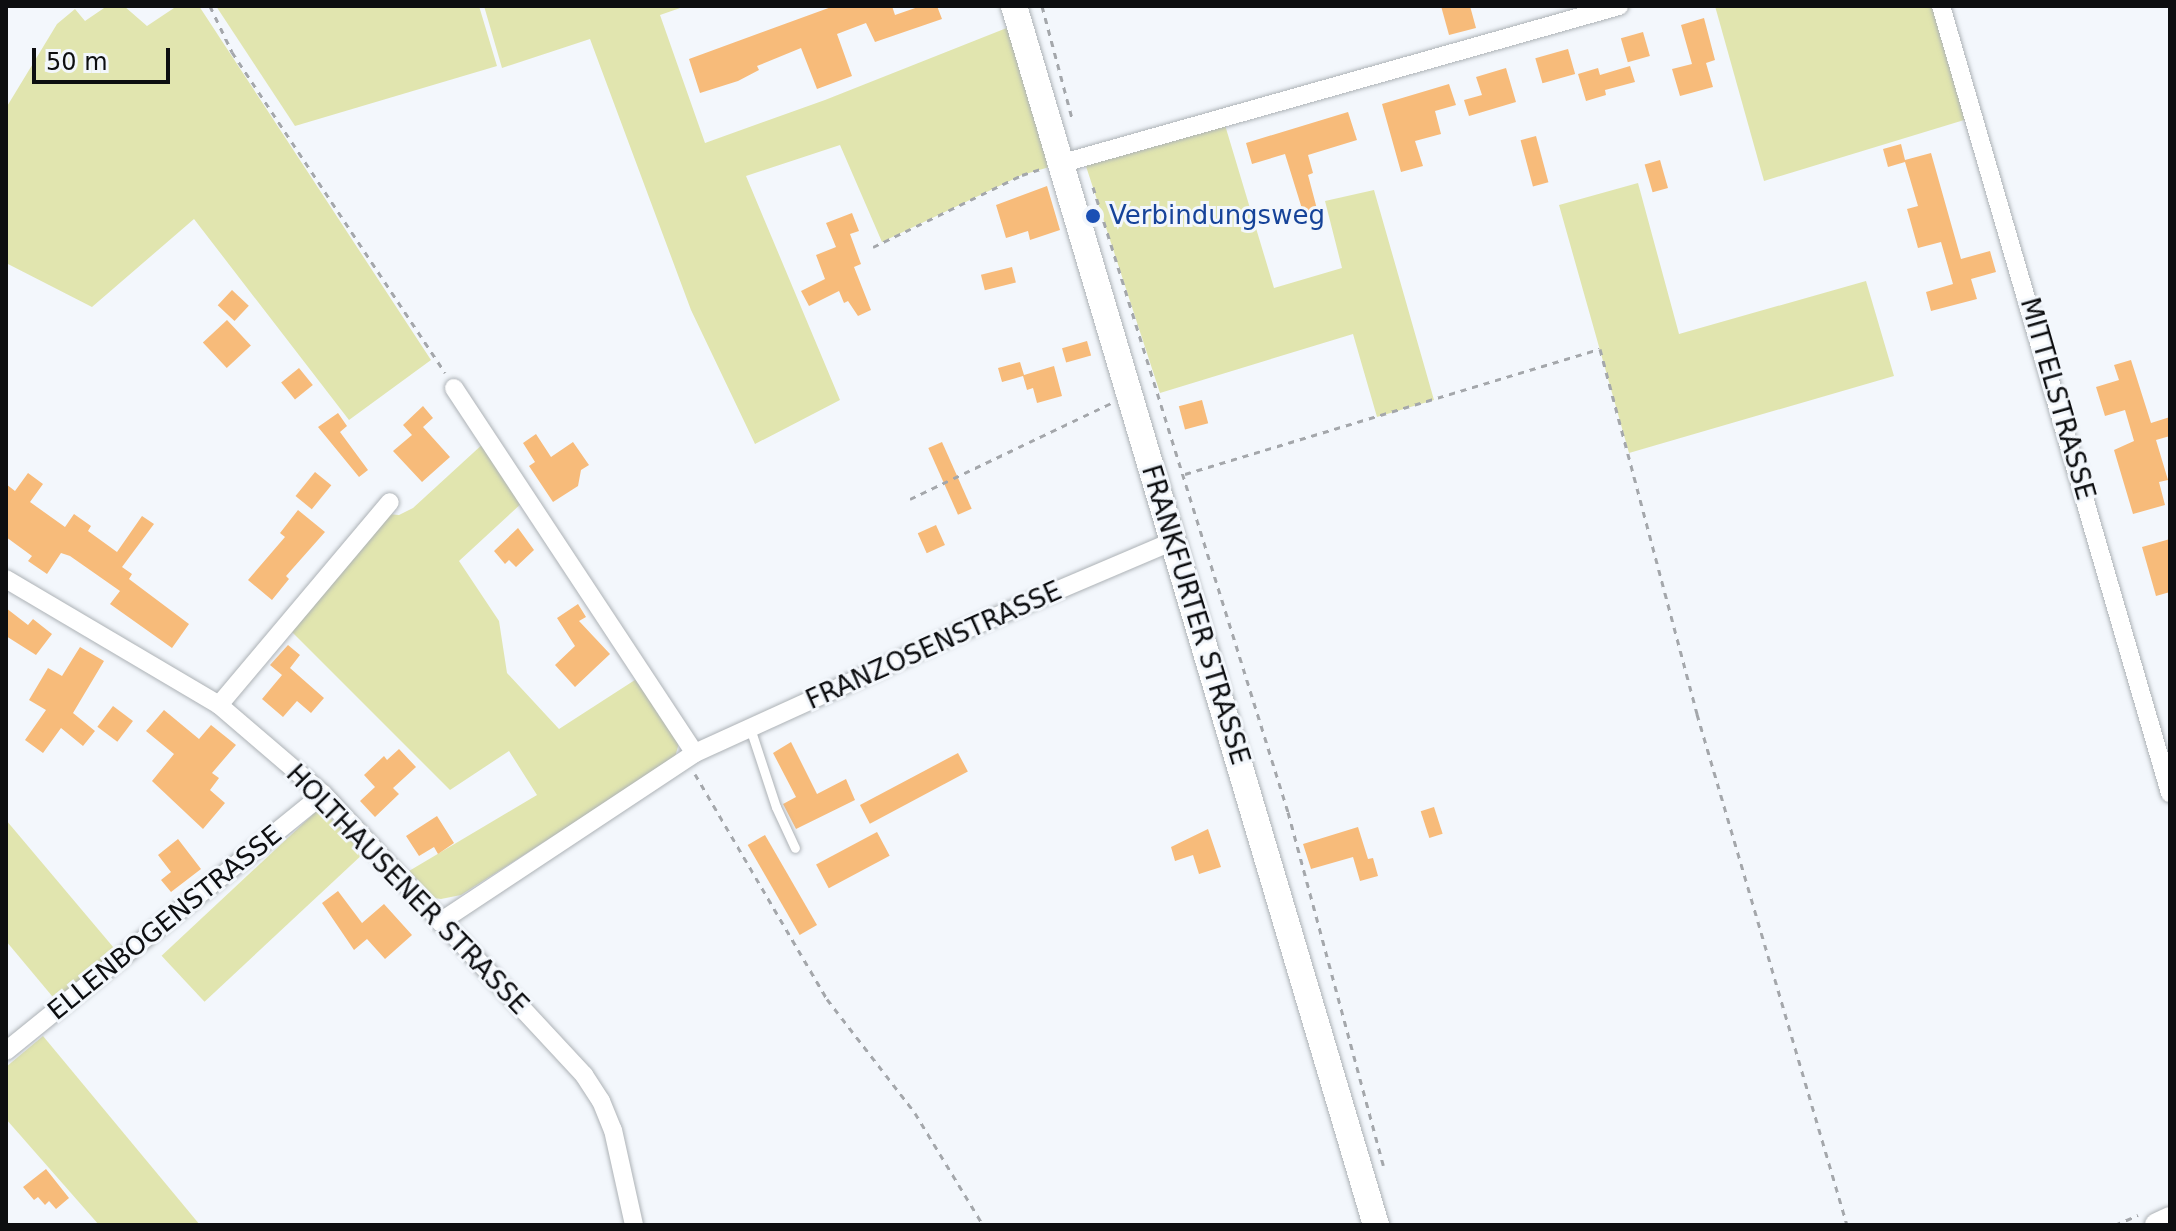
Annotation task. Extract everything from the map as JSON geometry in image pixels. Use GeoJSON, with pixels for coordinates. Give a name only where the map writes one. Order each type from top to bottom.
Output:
{"type":"FeatureCollection","features":[{"type":"Feature","properties":{"kind":"main road","name":"FRANKFURTER STRASSE"},"geometry":{"type":"LineString","coordinates":[[1014,6],[1073,160],[1129,394],[1376,1225]]}},
{"type":"Feature","properties":{"kind":"street"},"geometry":{"type":"LineString","coordinates":[[1073,160],[1619,6]]}},
{"type":"Feature","properties":{"kind":"street","name":"MITTELSTRASSE"},"geometry":{"type":"LineString","coordinates":[[1941,6],[2170,793]]}},
{"type":"Feature","properties":{"kind":"street"},"geometry":{"type":"LineString","coordinates":[[454,388],[691,756]]}},
{"type":"Feature","properties":{"kind":"street"},"geometry":{"type":"LineString","coordinates":[[219,705],[390,502]]}},
{"type":"Feature","properties":{"kind":"street","name":"FRANZOSENSTRASSE"},"geometry":{"type":"LineString","coordinates":[[440,922],[691,756],[960,632],[1173,541]]}},
{"type":"Feature","properties":{"kind":"street","name":"HOLTHAUSENER STRASSE"},"geometry":{"type":"LineString","coordinates":[[6,579],[219,705],[323,794],[584,1075],[601,1101],[613,1130],[634,1225]]}},
{"type":"Feature","properties":{"kind":"street","name":"ELLENBOGENSTRASSE"},"geometry":{"type":"LineString","coordinates":[[6,1051],[323,794]]}},
{"type":"Feature","properties":{"kind":"street"},"geometry":{"type":"LineString","coordinates":[[2157,1225],[2170,1219]]}},
{"type":"Feature","properties":{"kind":"lane"},"geometry":{"type":"LineString","coordinates":[[750,728],[776,807],[795,848]]}},
{"type":"Feature","properties":{"kind":"path"},"geometry":{"type":"LineString","coordinates":[[210,6],[232,52],[454,388]]}},
{"type":"Feature","properties":{"kind":"path"},"geometry":{"type":"LineString","coordinates":[[1042,6],[1073,160],[1185,474],[1288,812],[1387,1179]]}},
{"type":"Feature","properties":{"kind":"path"},"geometry":{"type":"LineString","coordinates":[[873,247],[1022,175],[1073,160]]}},
{"type":"Feature","properties":{"kind":"path"},"geometry":{"type":"LineString","coordinates":[[1185,474],[1600,349],[1697,714],[1847,1225]]}},
{"type":"Feature","properties":{"kind":"path"},"geometry":{"type":"LineString","coordinates":[[910,499],[1129,394]]}},
{"type":"Feature","properties":{"kind":"path"},"geometry":{"type":"LineString","coordinates":[[691,756],[827,999],[915,1113],[983,1225]]}},
{"type":"Feature","properties":{"kind":"green space"},"geometry":{"type":"Polygon","coordinates":[[[107,6],[124,6],[147,26],[177,6],[199,6],[431,360],[349,420],[194,219],[92,307],[6,263],[6,108],[57,24],[75,9],[85,21],[107,6]]]}},
{"type":"Feature","properties":{"kind":"green space"},"geometry":{"type":"Polygon","coordinates":[[[216,6],[479,6],[497,66],[295,126],[216,6]]]}},
{"type":"Feature","properties":{"kind":"green space"},"geometry":{"type":"Polygon","coordinates":[[[484,6],[686,6],[660,15],[705,143],[825,100],[1019,23],[1063,163],[1022,175],[882,242],[840,145],[746,176],[840,400],[755,444],[691,310],[590,39],[502,68],[484,6]]]}},
{"type":"Feature","properties":{"kind":"green space"},"geometry":{"type":"Polygon","coordinates":[[[1715,6],[1941,6],[1974,117],[1764,181],[1715,6]]]}},
{"type":"Feature","properties":{"kind":"green space"},"geometry":{"type":"Polygon","coordinates":[[[1225,125],[1274,288],[1342,268],[1325,201],[1374,190],[1434,400],[1377,417],[1353,334],[1160,393],[1083,157],[1225,125]]]}},
{"type":"Feature","properties":{"kind":"green space"},"geometry":{"type":"Polygon","coordinates":[[[1638,183],[1679,334],[1866,281],[1894,376],[1629,453],[1559,205],[1638,183]]]}},
{"type":"Feature","properties":{"kind":"green space"},"geometry":{"type":"Polygon","coordinates":[[[485,442],[523,502],[459,561],[499,621],[507,673],[559,729],[638,678],[679,743],[675,757],[666,764],[461,895],[441,899],[434,898],[409,871],[537,795],[509,751],[450,790],[289,629],[388,514],[399,515],[413,508],[485,442]]]}},
{"type":"Feature","properties":{"kind":"green space"},"geometry":{"type":"Polygon","coordinates":[[[321,807],[364,853],[205,1002],[162,956],[321,807]]]}},
{"type":"Feature","properties":{"kind":"green space"},"geometry":{"type":"Polygon","coordinates":[[[6,820],[119,954],[57,1002],[6,941],[6,820]]]}},
{"type":"Feature","properties":{"kind":"green space"},"geometry":{"type":"Polygon","coordinates":[[[43,1036],[200,1225],[99,1225],[6,1119],[6,1067],[43,1036]]]}},
{"type":"Feature","properties":{"kind":"building"},"geometry":{"type":"Polygon","coordinates":[[[834,6],[892,6],[895,15],[921,6],[937,6],[942,19],[875,42],[866,23],[837,34],[852,76],[817,89],[801,48],[757,66],[759,70],[738,81],[700,93],[689,59],[834,6]]]}},
{"type":"Feature","properties":{"kind":"building"},"geometry":{"type":"Polygon","coordinates":[[[1441,6],[1470,6],[1476,28],[1449,35],[1441,6]]]}},
{"type":"Feature","properties":{"kind":"building"},"geometry":{"type":"Polygon","coordinates":[[[1704,18],[1715,60],[1706,63],[1713,87],[1680,96],[1672,69],[1692,64],[1681,25],[1704,18]]]}},
{"type":"Feature","properties":{"kind":"building"},"geometry":{"type":"Polygon","coordinates":[[[1643,32],[1650,56],[1628,62],[1621,38],[1643,32]]]}},
{"type":"Feature","properties":{"kind":"building"},"geometry":{"type":"Polygon","coordinates":[[[1568,49],[1575,74],[1542,83],[1535,58],[1568,49]]]}},
{"type":"Feature","properties":{"kind":"building"},"geometry":{"type":"Polygon","coordinates":[[[1630,66],[1635,82],[1605,90],[1606,95],[1586,101],[1578,74],[1598,68],[1600,75],[1630,66]]]}},
{"type":"Feature","properties":{"kind":"building"},"geometry":{"type":"Polygon","coordinates":[[[1506,68],[1516,102],[1469,116],[1464,100],[1482,95],[1476,77],[1506,68]]]}},
{"type":"Feature","properties":{"kind":"building"},"geometry":{"type":"Polygon","coordinates":[[[1449,84],[1456,105],[1435,111],[1441,134],[1415,141],[1423,166],[1401,172],[1382,104],[1449,84]]]}},
{"type":"Feature","properties":{"kind":"building"},"geometry":{"type":"Polygon","coordinates":[[[1348,112],[1357,140],[1308,155],[1313,173],[1308,175],[1317,209],[1303,212],[1285,154],[1252,164],[1246,143],[1348,112]]]}},
{"type":"Feature","properties":{"kind":"building"},"geometry":{"type":"Polygon","coordinates":[[[1536,136],[1548,182],[1533,187],[1521,140],[1536,136]]]}},
{"type":"Feature","properties":{"kind":"building"},"geometry":{"type":"Polygon","coordinates":[[[1901,144],[1905,160],[1931,153],[1961,259],[1990,251],[1996,272],[1971,279],[1977,299],[1931,311],[1926,292],[1953,284],[1941,242],[1918,248],[1907,209],[1918,206],[1905,162],[1888,167],[1883,149],[1901,144]]]}},
{"type":"Feature","properties":{"kind":"building"},"geometry":{"type":"Polygon","coordinates":[[[1660,160],[1668,188],[1653,192],[1645,164],[1660,160]]]}},
{"type":"Feature","properties":{"kind":"building"},"geometry":{"type":"Polygon","coordinates":[[[1047,186],[1060,230],[1030,240],[1028,231],[1006,238],[996,205],[1047,186]]]}},
{"type":"Feature","properties":{"kind":"building"},"geometry":{"type":"Polygon","coordinates":[[[852,213],[859,231],[850,234],[861,264],[854,267],[871,310],[858,316],[848,301],[844,303],[839,291],[809,306],[801,291],[825,279],[816,255],[836,247],[826,223],[852,213]]]}},
{"type":"Feature","properties":{"kind":"building"},"geometry":{"type":"Polygon","coordinates":[[[1012,267],[1016,283],[985,290],[981,275],[1012,267]]]}},
{"type":"Feature","properties":{"kind":"building"},"geometry":{"type":"Polygon","coordinates":[[[232,290],[249,306],[234,321],[218,305],[232,290]]]}},
{"type":"Feature","properties":{"kind":"building"},"geometry":{"type":"Polygon","coordinates":[[[227,320],[251,346],[227,368],[203,343],[227,320]]]}},
{"type":"Feature","properties":{"kind":"building"},"geometry":{"type":"Polygon","coordinates":[[[1087,341],[1091,355],[1066,363],[1062,348],[1087,341]]]}},
{"type":"Feature","properties":{"kind":"building"},"geometry":{"type":"Polygon","coordinates":[[[2131,360],[2151,423],[2170,417],[2170,436],[2156,440],[2168,480],[2159,482],[2165,505],[2133,514],[2114,450],[2134,441],[2125,410],[2105,416],[2096,387],[2119,380],[2114,365],[2131,360]]]}},
{"type":"Feature","properties":{"kind":"building"},"geometry":{"type":"Polygon","coordinates":[[[1020,362],[1024,375],[1054,366],[1062,396],[1037,403],[1033,388],[1027,390],[1023,376],[1002,382],[998,368],[1020,362]]]}},
{"type":"Feature","properties":{"kind":"building"},"geometry":{"type":"Polygon","coordinates":[[[299,368],[313,385],[295,400],[281,382],[299,368]]]}},
{"type":"Feature","properties":{"kind":"building"},"geometry":{"type":"Polygon","coordinates":[[[1202,400],[1208,423],[1185,429],[1179,406],[1202,400]]]}},
{"type":"Feature","properties":{"kind":"building"},"geometry":{"type":"Polygon","coordinates":[[[423,406],[433,418],[423,427],[450,457],[422,482],[393,451],[412,435],[403,425],[423,406]]]}},
{"type":"Feature","properties":{"kind":"building"},"geometry":{"type":"Polygon","coordinates":[[[338,413],[347,426],[340,432],[368,470],[359,477],[318,427],[338,413]]]}},
{"type":"Feature","properties":{"kind":"building"},"geometry":{"type":"Polygon","coordinates":[[[536,434],[551,457],[573,442],[589,465],[581,470],[578,486],[553,502],[529,466],[535,462],[523,443],[536,434]]]}},
{"type":"Feature","properties":{"kind":"building"},"geometry":{"type":"Polygon","coordinates":[[[942,442],[972,509],[958,515],[928,448],[942,442]]]}},
{"type":"Feature","properties":{"kind":"building"},"geometry":{"type":"Polygon","coordinates":[[[315,472],[331,485],[312,509],[295,496],[315,472]]]}},
{"type":"Feature","properties":{"kind":"building"},"geometry":{"type":"Polygon","coordinates":[[[28,473],[43,484],[30,502],[65,527],[74,514],[91,526],[88,531],[117,552],[142,516],[154,524],[122,567],[132,574],[129,579],[189,624],[172,648],[110,604],[120,591],[70,556],[61,553],[47,574],[28,561],[32,556],[6,537],[6,484],[15,491],[28,473]]]}},
{"type":"Feature","properties":{"kind":"building"},"geometry":{"type":"Polygon","coordinates":[[[298,510],[325,532],[286,576],[289,579],[272,600],[248,580],[285,537],[280,533],[298,510]]]}},
{"type":"Feature","properties":{"kind":"building"},"geometry":{"type":"Polygon","coordinates":[[[936,525],[945,545],[927,553],[918,533],[936,525]]]}},
{"type":"Feature","properties":{"kind":"building"},"geometry":{"type":"Polygon","coordinates":[[[518,528],[534,550],[516,567],[509,560],[505,564],[494,551],[518,528]]]}},
{"type":"Feature","properties":{"kind":"building"},"geometry":{"type":"Polygon","coordinates":[[[2170,539],[2170,592],[2156,596],[2142,547],[2170,539]]]}},
{"type":"Feature","properties":{"kind":"building"},"geometry":{"type":"Polygon","coordinates":[[[578,604],[586,617],[579,621],[610,654],[575,687],[555,665],[575,646],[557,618],[578,604]]]}},
{"type":"Feature","properties":{"kind":"building"},"geometry":{"type":"Polygon","coordinates":[[[6,608],[28,625],[33,619],[52,634],[36,655],[6,636],[6,608]]]}},
{"type":"Feature","properties":{"kind":"building"},"geometry":{"type":"Polygon","coordinates":[[[288,645],[300,655],[290,668],[324,698],[311,713],[297,701],[283,717],[262,699],[282,675],[270,665],[288,645]]]}},
{"type":"Feature","properties":{"kind":"building"},"geometry":{"type":"Polygon","coordinates":[[[80,647],[104,661],[73,713],[95,731],[83,746],[61,728],[43,753],[25,740],[46,710],[29,700],[48,668],[62,676],[80,647]]]}},
{"type":"Feature","properties":{"kind":"building"},"geometry":{"type":"Polygon","coordinates":[[[113,706],[133,721],[117,742],[97,727],[113,706]]]}},
{"type":"Feature","properties":{"kind":"building"},"geometry":{"type":"Polygon","coordinates":[[[164,710],[199,739],[211,725],[236,745],[212,773],[219,778],[210,790],[225,803],[203,829],[152,781],[174,754],[146,731],[164,710]]]}},
{"type":"Feature","properties":{"kind":"building"},"geometry":{"type":"Polygon","coordinates":[[[791,742],[817,794],[846,779],[855,800],[796,829],[783,804],[796,797],[773,753],[791,742]]]}},
{"type":"Feature","properties":{"kind":"building"},"geometry":{"type":"Polygon","coordinates":[[[399,749],[416,767],[393,788],[399,794],[375,817],[360,801],[375,787],[364,775],[384,756],[387,760],[399,749]]]}},
{"type":"Feature","properties":{"kind":"building"},"geometry":{"type":"Polygon","coordinates":[[[958,753],[968,772],[870,824],[860,805],[958,753]]]}},
{"type":"Feature","properties":{"kind":"building"},"geometry":{"type":"Polygon","coordinates":[[[1434,807],[1443,834],[1429,838],[1421,811],[1434,807]]]}},
{"type":"Feature","properties":{"kind":"building"},"geometry":{"type":"Polygon","coordinates":[[[437,816],[454,843],[438,854],[434,847],[419,856],[406,836],[437,816]]]}},
{"type":"Feature","properties":{"kind":"building"},"geometry":{"type":"Polygon","coordinates":[[[1358,827],[1368,859],[1373,858],[1378,876],[1360,881],[1353,857],[1311,869],[1303,844],[1358,827]]]}},
{"type":"Feature","properties":{"kind":"building"},"geometry":{"type":"Polygon","coordinates":[[[1208,829],[1221,867],[1199,874],[1193,855],[1175,861],[1171,847],[1208,829]]]}},
{"type":"Feature","properties":{"kind":"building"},"geometry":{"type":"Polygon","coordinates":[[[877,832],[890,856],[829,888],[816,864],[877,832]]]}},
{"type":"Feature","properties":{"kind":"building"},"geometry":{"type":"Polygon","coordinates":[[[765,835],[817,925],[800,935],[748,845],[765,835]]]}},
{"type":"Feature","properties":{"kind":"building"},"geometry":{"type":"Polygon","coordinates":[[[178,839],[201,869],[171,892],[161,880],[171,872],[158,855],[178,839]]]}},
{"type":"Feature","properties":{"kind":"building"},"geometry":{"type":"Polygon","coordinates":[[[338,891],[362,923],[384,904],[412,935],[385,959],[367,939],[354,950],[322,903],[338,891]]]}},
{"type":"Feature","properties":{"kind":"building"},"geometry":{"type":"Polygon","coordinates":[[[46,1169],[69,1198],[56,1209],[49,1201],[45,1205],[38,1197],[34,1200],[23,1187],[46,1169]]]}},
{"type":"Feature","properties":{"kind":"place","name":"Verbindungsweg"},"geometry":{"type":"Point","coordinates":[1093,216]}}]}
